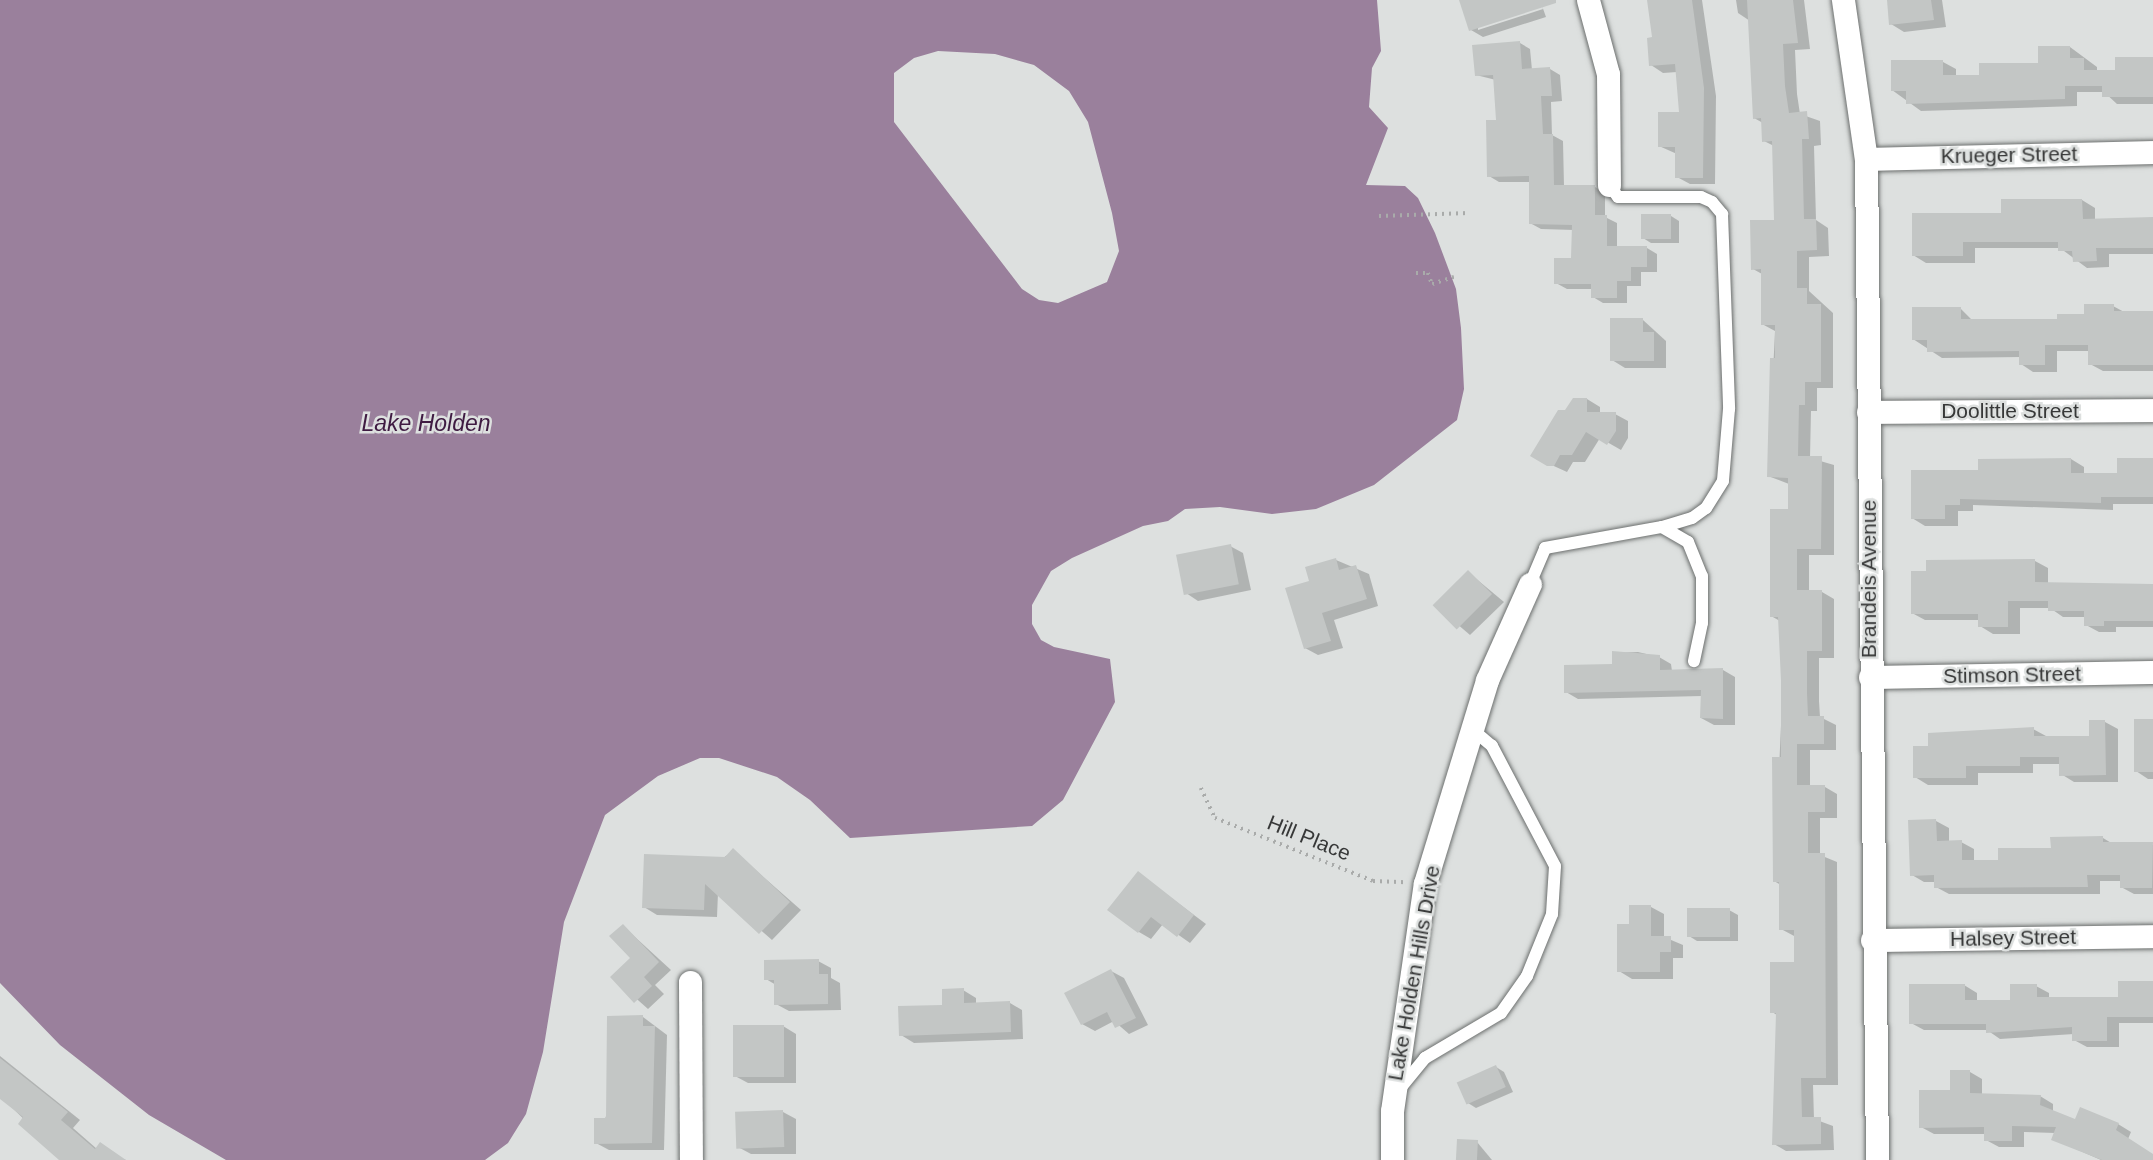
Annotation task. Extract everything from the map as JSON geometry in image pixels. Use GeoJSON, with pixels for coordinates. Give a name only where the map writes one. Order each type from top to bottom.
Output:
{"type":"FeatureCollection","features":[{"type":"Feature","properties":{"kind":"street"},"geometry":{"type":"LineString","coordinates":[[1588,0],[1608,74],[1609,185]]}},
{"type":"Feature","properties":{"kind":"street","name":"Brandeis Avenue"},"geometry":{"type":"LineString","coordinates":[[1843,0],[1866,159],[1872,940],[1877,1160]]}},
{"type":"Feature","properties":{"kind":"street","name":"Krueger Street"},"geometry":{"type":"LineString","coordinates":[[1866,159],[2153,152]]}},
{"type":"Feature","properties":{"kind":"street","name":"Doolittle Street"},"geometry":{"type":"LineString","coordinates":[[1868,412],[2153,410]]}},
{"type":"Feature","properties":{"kind":"street","name":"Lake Holden Hills Drive"},"geometry":{"type":"LineString","coordinates":[[1392,1160],[1394,1097],[1425,883],[1487,680],[1530,584]]}},
{"type":"Feature","properties":{"kind":"street","name":"Stimson Street"},"geometry":{"type":"LineString","coordinates":[[1870,677],[2153,672]]}},
{"type":"Feature","properties":{"kind":"street","name":"Halsey Street"},"geometry":{"type":"LineString","coordinates":[[1872,940],[2153,936]]}},
{"type":"Feature","properties":{"kind":"street"},"geometry":{"type":"LineString","coordinates":[[690,982],[691,1160]]}},
{"type":"Feature","properties":{"kind":"lane"},"geometry":{"type":"LineString","coordinates":[[1530,584],[1545,548],[1662,527],[1692,518],[1706,508],[1723,481],[1728,409],[1725,239],[1721,214],[1712,202],[1701,197],[1618,197],[1609,185]]}},
{"type":"Feature","properties":{"kind":"lane"},"geometry":{"type":"LineString","coordinates":[[1662,527],[1688,542],[1702,576],[1702,624],[1694,661]]}},
{"type":"Feature","properties":{"kind":"lane","name":"Lake Holden Hills Drive"},"geometry":{"type":"LineString","coordinates":[[1394,1097],[1425,1058],[1501,1013],[1527,976],[1552,914],[1555,866],[1492,746],[1473,730]]}},
{"type":"Feature","properties":{"kind":"path"},"geometry":{"type":"LineString","coordinates":[[1380,216],[1469,213]]}},
{"type":"Feature","properties":{"kind":"path"},"geometry":{"type":"LineString","coordinates":[[1416,273],[1429,273],[1432,284],[1454,277]]}},
{"type":"Feature","properties":{"kind":"path","name":"Hill Place"},"geometry":{"type":"LineString","coordinates":[[1201,788],[1215,818],[1373,881],[1425,883]]}},
{"type":"Feature","properties":{"kind":"water","name":"Lake Holden"},"geometry":{"type":"Polygon","coordinates":[[[0,0],[1377,0],[1381,51],[1372,68],[1369,107],[1388,128],[1366,185],[1405,186],[1418,198],[1435,233],[1456,289],[1461,328],[1464,389],[1457,420],[1374,485],[1316,509],[1272,514],[1220,507],[1185,509],[1168,521],[1143,526],[1072,558],[1051,571],[1032,605],[1032,624],[1041,640],[1054,647],[1110,659],[1115,702],[1063,800],[1032,826],[850,838],[810,800],[777,777],[719,758],[700,758],[658,776],[605,815],[564,922],[543,1052],[526,1114],[508,1143],[485,1160],[226,1160],[149,1115],[60,1045],[0,983],[0,0]],[[938,51],[914,58],[894,73],[894,122],[1022,289],[1039,300],[1058,303],[1107,282],[1119,251],[1112,213],[1088,122],[1069,91],[1034,65],[995,54],[938,51]]]}},
{"type":"Feature","properties":{"kind":"building"},"geometry":{"type":"Polygon","coordinates":[[[1459,0],[1556,0],[1556,3],[1469,31],[1459,0]]]}},
{"type":"Feature","properties":{"kind":"building"},"geometry":{"type":"Polygon","coordinates":[[[1647,0],[1692,0],[1704,88],[1703,178],[1675,178],[1675,147],[1658,147],[1658,112],[1679,112],[1675,64],[1649,66],[1647,38],[1652,37],[1647,0]]]}},
{"type":"Feature","properties":{"kind":"building"},"geometry":{"type":"Polygon","coordinates":[[[1747,0],[1793,0],[1798,43],[1783,44],[1785,86],[1789,113],[1807,111],[1809,139],[1802,139],[1804,219],[1816,219],[1817,250],[1797,251],[1797,288],[1807,288],[1807,304],[1821,304],[1821,382],[1805,382],[1805,405],[1799,405],[1798,456],[1822,456],[1821,549],[1797,549],[1797,590],[1822,590],[1822,651],[1807,651],[1807,693],[1808,716],[1824,716],[1824,744],[1797,744],[1797,785],[1825,785],[1825,812],[1808,812],[1808,853],[1825,853],[1826,1078],[1801,1078],[1802,1117],[1821,1117],[1821,1144],[1772,1145],[1776,1013],[1770,1013],[1770,962],[1794,962],[1794,930],[1779,930],[1779,882],[1773,882],[1772,757],[1781,757],[1781,681],[1778,617],[1770,617],[1770,509],[1788,509],[1788,478],[1767,477],[1770,358],[1775,358],[1775,325],[1761,325],[1761,269],[1751,270],[1750,220],[1774,220],[1772,141],[1762,142],[1761,118],[1753,119],[1747,0]]]}},
{"type":"Feature","properties":{"kind":"building"},"geometry":{"type":"Polygon","coordinates":[[[1887,0],[1931,0],[1934,20],[1889,25],[1887,0]]]}},
{"type":"Feature","properties":{"kind":"building"},"geometry":{"type":"Polygon","coordinates":[[[1520,41],[1522,69],[1550,67],[1552,96],[1541,96],[1543,134],[1553,134],[1554,185],[1595,185],[1595,215],[1607,215],[1607,246],[1647,246],[1647,267],[1631,267],[1631,281],[1617,281],[1617,298],[1591,298],[1591,284],[1554,284],[1554,258],[1571,258],[1572,225],[1529,224],[1529,176],[1487,177],[1486,120],[1496,120],[1493,75],[1475,76],[1472,45],[1520,41]]]}},
{"type":"Feature","properties":{"kind":"building"},"geometry":{"type":"Polygon","coordinates":[[[2038,46],[2070,46],[2070,58],[2084,58],[2084,70],[2115,70],[2115,57],[2153,57],[2153,97],[2102,97],[2102,86],[2065,86],[2065,99],[1906,104],[1906,91],[1891,91],[1891,60],[1943,60],[1943,75],[1979,75],[1979,63],[2038,63],[2038,46]]]}},
{"type":"Feature","properties":{"kind":"building"},"geometry":{"type":"Polygon","coordinates":[[[2001,199],[2082,199],[2083,219],[2153,217],[2153,248],[2096,248],[2097,261],[2073,262],[2072,251],[2058,251],[2058,242],[1963,242],[1963,256],[1912,256],[1912,213],[2001,213],[2001,199]]]}},
{"type":"Feature","properties":{"kind":"building"},"geometry":{"type":"Polygon","coordinates":[[[1641,214],[1671,214],[1671,239],[1641,239],[1641,214]]]}},
{"type":"Feature","properties":{"kind":"building"},"geometry":{"type":"Polygon","coordinates":[[[2084,304],[2114,304],[2114,311],[2153,311],[2153,365],[2088,365],[2088,345],[2045,345],[2045,365],[2019,365],[2019,351],[1927,352],[1927,340],[1912,340],[1912,307],[1961,307],[1961,319],[2057,319],[2057,314],[2084,314],[2084,304]]]}},
{"type":"Feature","properties":{"kind":"building"},"geometry":{"type":"Polygon","coordinates":[[[1610,318],[1643,318],[1643,332],[1654,332],[1654,361],[1610,361],[1610,318]]]}},
{"type":"Feature","properties":{"kind":"building"},"geometry":{"type":"Polygon","coordinates":[[[1573,398],[1587,398],[1587,412],[1616,412],[1616,431],[1607,445],[1586,432],[1572,455],[1560,455],[1554,466],[1547,466],[1530,456],[1558,410],[1565,410],[1573,398]]]}},
{"type":"Feature","properties":{"kind":"building"},"geometry":{"type":"Polygon","coordinates":[[[2071,458],[2071,473],[2117,473],[2117,458],[2153,458],[2153,497],[2101,497],[2101,503],[1960,499],[1960,505],[1945,505],[1945,519],[1911,519],[1911,470],[1978,470],[1978,459],[2071,458]]]}},
{"type":"Feature","properties":{"kind":"building"},"geometry":{"type":"Polygon","coordinates":[[[1231,544],[1239,584],[1184,595],[1176,555],[1231,544]]]}},
{"type":"Feature","properties":{"kind":"building"},"geometry":{"type":"Polygon","coordinates":[[[1336,558],[1339,570],[1356,565],[1367,599],[1322,613],[1331,641],[1304,649],[1285,588],[1309,581],[1305,567],[1336,558]]]}},
{"type":"Feature","properties":{"kind":"building"},"geometry":{"type":"Polygon","coordinates":[[[2035,559],[2035,582],[2153,584],[2153,621],[2104,621],[2104,626],[2084,626],[2084,611],[2048,611],[2048,601],[2008,601],[2008,627],[1978,627],[1978,614],[1911,614],[1911,571],[1926,571],[1926,560],[2035,559]]]}},
{"type":"Feature","properties":{"kind":"building"},"geometry":{"type":"Polygon","coordinates":[[[1468,570],[1492,594],[1457,629],[1433,605],[1468,570]]]}},
{"type":"Feature","properties":{"kind":"building"},"geometry":{"type":"Polygon","coordinates":[[[1612,651],[1660,655],[1660,670],[1723,668],[1723,719],[1700,718],[1701,690],[1564,693],[1564,665],[1612,664],[1612,651]]]}},
{"type":"Feature","properties":{"kind":"building"},"geometry":{"type":"Polygon","coordinates":[[[2134,719],[2153,719],[2153,772],[2134,772],[2134,719]]]}},
{"type":"Feature","properties":{"kind":"building"},"geometry":{"type":"Polygon","coordinates":[[[2089,720],[2105,720],[2106,775],[2059,776],[2059,757],[2020,757],[2020,766],[1966,766],[1966,778],[1913,778],[1913,746],[1928,746],[1928,733],[2034,727],[2034,736],[2089,736],[2089,720]]]}},
{"type":"Feature","properties":{"kind":"building"},"geometry":{"type":"Polygon","coordinates":[[[1936,819],[1937,841],[1962,840],[1962,860],[1998,860],[1998,848],[2051,848],[2050,837],[2103,836],[2103,842],[2153,842],[2152,888],[2120,888],[2120,875],[2087,875],[2088,887],[1934,888],[1934,875],[1910,876],[1908,820],[1936,819]]]}},
{"type":"Feature","properties":{"kind":"building"},"geometry":{"type":"Polygon","coordinates":[[[733,848],[790,902],[759,934],[705,884],[704,910],[642,908],[644,854],[725,857],[733,848]]]}},
{"type":"Feature","properties":{"kind":"building"},"geometry":{"type":"Polygon","coordinates":[[[1138,871],[1194,915],[1177,937],[1151,917],[1138,933],[1107,910],[1138,871]]]}},
{"type":"Feature","properties":{"kind":"building"},"geometry":{"type":"Polygon","coordinates":[[[1629,905],[1651,905],[1651,936],[1671,936],[1671,952],[1660,952],[1660,972],[1617,972],[1617,924],[1629,924],[1629,905]]]}},
{"type":"Feature","properties":{"kind":"building"},"geometry":{"type":"Polygon","coordinates":[[[1687,908],[1730,908],[1730,937],[1687,937],[1687,908]]]}},
{"type":"Feature","properties":{"kind":"building"},"geometry":{"type":"Polygon","coordinates":[[[623,924],[659,962],[644,977],[652,986],[634,1003],[610,977],[630,958],[609,936],[623,924]]]}},
{"type":"Feature","properties":{"kind":"building"},"geometry":{"type":"Polygon","coordinates":[[[819,959],[819,974],[828,974],[828,1004],[774,1005],[774,980],[764,980],[764,960],[819,959]]]}},
{"type":"Feature","properties":{"kind":"building"},"geometry":{"type":"Polygon","coordinates":[[[1111,969],[1136,1018],[1115,1028],[1107,1012],[1081,1025],[1064,993],[1111,969]]]}},
{"type":"Feature","properties":{"kind":"building"},"geometry":{"type":"Polygon","coordinates":[[[2118,981],[2153,981],[2153,1017],[2107,1017],[2107,1041],[2072,1041],[2072,1027],[1986,1033],[1986,1024],[1909,1024],[1909,984],[1965,984],[1965,1000],[2010,1000],[2010,984],[2037,984],[2037,997],[2118,997],[2118,981]]]}},
{"type":"Feature","properties":{"kind":"building"},"geometry":{"type":"Polygon","coordinates":[[[964,988],[964,1003],[1010,1001],[1011,1032],[899,1036],[898,1006],[942,1005],[942,989],[964,988]]]}},
{"type":"Feature","properties":{"kind":"building"},"geometry":{"type":"Polygon","coordinates":[[[643,1015],[643,1026],[655,1026],[652,1143],[594,1144],[594,1118],[606,1118],[607,1016],[643,1015]]]}},
{"type":"Feature","properties":{"kind":"building"},"geometry":{"type":"Polygon","coordinates":[[[733,1025],[784,1025],[784,1077],[733,1077],[733,1025]]]}},
{"type":"Feature","properties":{"kind":"building"},"geometry":{"type":"Polygon","coordinates":[[[0,1058],[68,1112],[61,1120],[95,1149],[100,1142],[126,1160],[59,1160],[18,1124],[23,1117],[0,1099],[0,1058]]]}},
{"type":"Feature","properties":{"kind":"building"},"geometry":{"type":"Polygon","coordinates":[[[1496,1065],[1506,1087],[1466,1104],[1457,1082],[1496,1065]]]}},
{"type":"Feature","properties":{"kind":"building"},"geometry":{"type":"Polygon","coordinates":[[[1950,1070],[1970,1070],[1970,1093],[2041,1095],[2040,1105],[2075,1119],[2080,1107],[2119,1123],[2116,1130],[2153,1154],[2153,1160],[2102,1160],[2051,1140],[2056,1127],[2012,1126],[2012,1141],[1984,1141],[1984,1127],[1919,1128],[1919,1090],[1950,1090],[1950,1070]]]}},
{"type":"Feature","properties":{"kind":"building"},"geometry":{"type":"Polygon","coordinates":[[[783,1110],[784,1147],[736,1149],[735,1112],[783,1110]]]}},
{"type":"Feature","properties":{"kind":"building"},"geometry":{"type":"Polygon","coordinates":[[[1457,1139],[1478,1140],[1477,1160],[1456,1160],[1457,1139]]]}}]}
